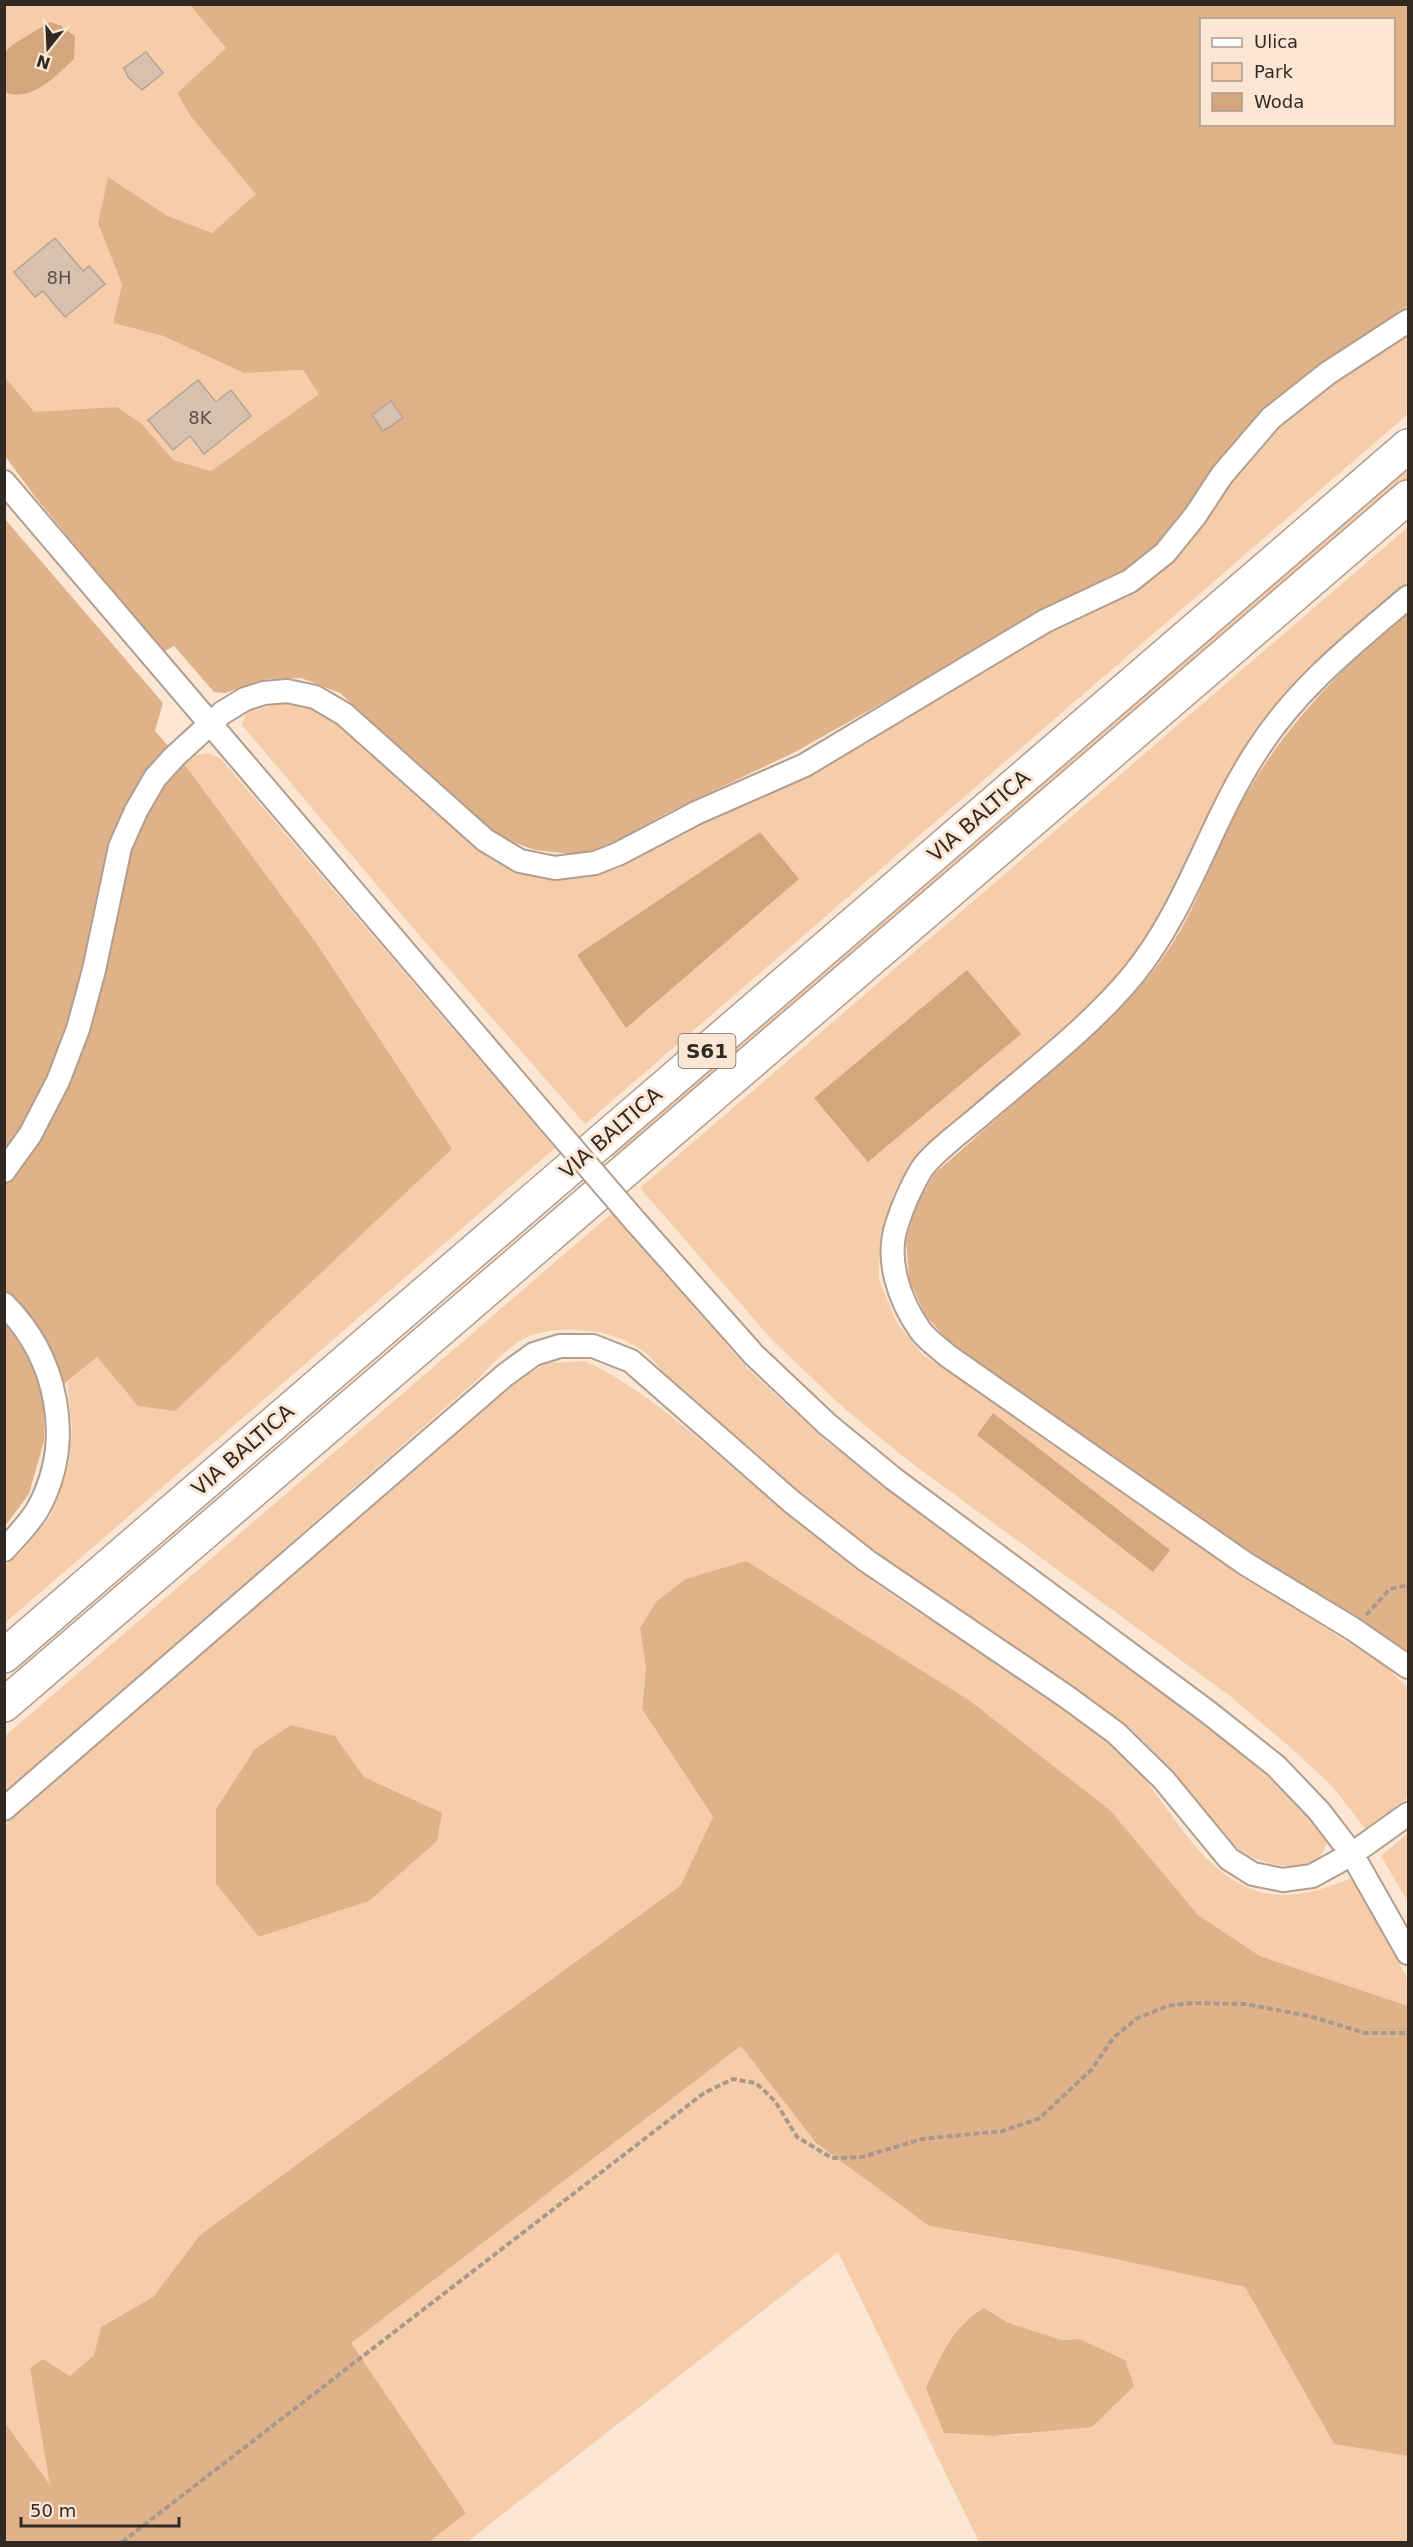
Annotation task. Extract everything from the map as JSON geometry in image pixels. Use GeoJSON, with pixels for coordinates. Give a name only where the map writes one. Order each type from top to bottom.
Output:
{"type":"FeatureCollection","features":[{"type":"Feature","properties":{"kind":"highway","name":"VIA BALTICA"},"geometry":{"type":"LineString","coordinates":[[4,1656],[1408,446]]}},
{"type":"Feature","properties":{"kind":"highway","name":"VIA BALTICA"},"geometry":{"type":"LineString","coordinates":[[4,1705],[1408,497]]}},
{"type":"Feature","properties":{"kind":"street"},"geometry":{"type":"LineString","coordinates":[[4,1172],[30,1135],[58,1081],[78,1029],[94,970],[120,847],[136,811],[155,778],[174,757],[222,713],[245,699],[264,693],[287,691],[315,697],[344,714],[485,840],[520,861],[555,867],[595,863],[618,854],[696,813],[805,765],[1045,621],[1130,581],[1165,553],[1195,516],[1222,475],[1271,418],[1328,373],[1408,321]]}},
{"type":"Feature","properties":{"kind":"street"},"geometry":{"type":"LineString","coordinates":[[4,482],[550,1122],[754,1355],[827,1424],[894,1479],[1209,1712],[1276,1766],[1319,1811],[1352,1854],[1408,1953]]}},
{"type":"Feature","properties":{"kind":"street"},"geometry":{"type":"LineString","coordinates":[[1408,597],[1305,688],[1258,748],[1220,815],[1188,886],[1133,974],[1100,1011],[922,1168],[905,1200],[896,1227],[893,1264],[901,1296],[921,1331],[948,1356],[1246,1564],[1353,1629],[1408,1667]]}},
{"type":"Feature","properties":{"kind":"street"},"geometry":{"type":"LineString","coordinates":[[4,1304],[33,1342],[51,1378],[59,1423],[55,1467],[39,1508],[4,1550]]}},
{"type":"Feature","properties":{"kind":"street"},"geometry":{"type":"LineString","coordinates":[[4,1809],[504,1375],[534,1354],[560,1346],[593,1346],[631,1361],[783,1494],[867,1561],[1067,1696],[1116,1734],[1164,1780],[1229,1859],[1253,1874],[1283,1880],[1312,1876],[1352,1854],[1408,1814]]}},
{"type":"Feature","properties":{"kind":"path"},"geometry":{"type":"LineString","coordinates":[[1353,1629],[1390,1589],[1408,1585]]}},
{"type":"Feature","properties":{"kind":"path"},"geometry":{"type":"LineString","coordinates":[[122,2542],[704,2092],[734,2079],[756,2083],[775,2101],[797,2137],[814,2148],[832,2158],[862,2157],[922,2139],[1003,2131],[1040,2118],[1092,2069],[1114,2037],[1136,2019],[1167,2006],[1193,2003],[1245,2004],[1309,2016],[1365,2032],[1408,2033]]}},
{"type":"Feature","properties":{"kind":"green space"},"geometry":{"type":"Polygon","coordinates":[[[4,5],[190,5],[226,48],[177,93],[191,117],[257,194],[212,233],[168,216],[108,177],[98,223],[122,285],[113,323],[163,336],[244,373],[303,370],[320,394],[211,471],[173,461],[142,424],[117,407],[34,413],[5,377],[4,5]]]}},
{"type":"Feature","properties":{"kind":"green space"},"geometry":{"type":"Polygon","coordinates":[[[1408,332],[1408,414],[585,1124],[412,927],[242,725],[246,712],[283,703],[307,707],[336,721],[465,839],[497,863],[541,875],[580,877],[617,869],[664,842],[745,803],[811,776],[1047,628],[1230,479],[1278,424],[1334,380],[1408,332]]]}},
{"type":"Feature","properties":{"kind":"green space"},"geometry":{"type":"Polygon","coordinates":[[[1408,462],[1408,479],[616,1160],[609,1152],[1408,462]]]}},
{"type":"Feature","properties":{"kind":"green space"},"geometry":{"type":"Polygon","coordinates":[[[1408,527],[1408,583],[1351,630],[1299,680],[1258,733],[1189,856],[1158,920],[1125,967],[1092,1006],[913,1160],[895,1190],[880,1236],[879,1280],[897,1323],[923,1355],[1206,1552],[1385,1666],[1408,1688],[1408,1797],[1367,1831],[1331,1785],[1230,1696],[910,1462],[845,1409],[773,1341],[640,1188],[1408,527]]]}},
{"type":"Feature","properties":{"kind":"green space"},"geometry":{"type":"Polygon","coordinates":[[[208,753],[220,758],[555,1148],[5,1623],[5,1566],[23,1550],[51,1515],[69,1463],[72,1426],[67,1383],[97,1357],[138,1406],[317,944],[185,765],[195,755],[208,753]]]}},
{"type":"Feature","properties":{"kind":"green space"},"geometry":{"type":"Polygon","coordinates":[[[612,1213],[747,1368],[827,1442],[1239,1752],[1271,1779],[1314,1825],[1327,1842],[1321,1855],[1303,1865],[1292,1866],[1267,1863],[1238,1849],[1215,1825],[802,1496],[665,1374],[646,1353],[622,1339],[579,1330],[536,1334],[512,1346],[478,1379],[5,1793],[4,1737],[612,1213]]]}},
{"type":"Feature","properties":{"kind":"green space"},"geometry":{"type":"Polygon","coordinates":[[[585,1361],[641,1394],[676,1420],[794,1520],[864,1575],[1067,1710],[1128,1761],[1143,1777],[1199,1851],[1233,1880],[1254,1890],[1292,1895],[1328,1887],[1352,1878],[1408,1979],[1408,2006],[1260,1956],[1198,1915],[1110,1810],[969,1700],[746,1562],[686,1579],[640,1628],[646,1668],[642,1709],[713,1817],[680,1886],[200,2235],[153,2297],[101,2327],[94,2355],[70,2376],[43,2359],[50,2487],[5,2423],[4,1826],[511,1384],[547,1363],[585,1361]],[[335,1736],[216,1809],[216,1884],[260,1937],[369,1901],[441,1813],[364,1777],[335,1736]]]}},
{"type":"Feature","properties":{"kind":"green space"},"geometry":{"type":"Polygon","coordinates":[[[1408,1833],[1408,1902],[1381,1856],[1408,1833]]]}},
{"type":"Feature","properties":{"kind":"green space"},"geometry":{"type":"Polygon","coordinates":[[[741,2046],[816,2143],[929,2226],[1087,2253],[1245,2287],[1334,2444],[1408,2456],[1408,2542],[979,2542],[838,2252],[467,2542],[429,2542],[466,2513],[350,2343],[741,2046]],[[984,2308],[944,2433],[1021,2435],[1125,2360],[1080,2339],[1062,2340],[1009,2323],[984,2308]]]}},
{"type":"Feature","properties":{"kind":"shaded area"},"geometry":{"type":"Polygon","coordinates":[[[190,5],[1408,5],[1408,306],[1324,363],[1261,412],[1215,467],[1189,510],[1159,547],[1118,578],[1036,617],[795,752],[665,814],[606,848],[571,854],[535,850],[503,838],[478,821],[340,693],[301,678],[267,679],[225,693],[214,692],[174,646],[163,652],[36,498],[5,456],[5,377],[34,412],[117,407],[142,424],[173,460],[211,471],[319,394],[303,370],[244,373],[163,336],[113,323],[122,285],[98,223],[108,177],[168,216],[212,233],[256,194],[191,117],[177,93],[226,48],[190,5]]]}},
{"type":"Feature","properties":{"kind":"shaded area"},"geometry":{"type":"Polygon","coordinates":[[[4,518],[163,703],[155,731],[185,765],[317,944],[452,1149],[175,1411],[138,1406],[97,1357],[45,1400],[44,1441],[29,1494],[5,1526],[4,518]]]}},
{"type":"Feature","properties":{"kind":"shaded area"},"geometry":{"type":"Polygon","coordinates":[[[1408,611],[1408,1654],[1252,1556],[953,1346],[925,1315],[909,1279],[906,1240],[916,1206],[934,1174],[1100,1028],[1146,980],[1181,929],[1231,822],[1266,762],[1332,682],[1356,657],[1408,611]]]}},
{"type":"Feature","properties":{"kind":"shaded area"},"geometry":{"type":"Polygon","coordinates":[[[746,1561],[969,1700],[1110,1810],[1198,1915],[1260,1956],[1408,2006],[1408,2456],[1334,2444],[1245,2287],[1087,2253],[929,2226],[816,2143],[741,2046],[351,2343],[466,2513],[429,2542],[5,2542],[5,2423],[50,2485],[30,2368],[43,2359],[70,2376],[94,2355],[101,2327],[153,2297],[200,2235],[680,1886],[713,1817],[642,1709],[646,1668],[640,1628],[657,1601],[686,1579],[746,1561]]]}},
{"type":"Feature","properties":{"kind":"shaded area"},"geometry":{"type":"Polygon","coordinates":[[[291,1725],[335,1736],[364,1777],[442,1813],[437,1841],[369,1901],[259,1937],[216,1884],[216,1809],[255,1749],[291,1725]]]}},
{"type":"Feature","properties":{"kind":"shaded area"},"geometry":{"type":"Polygon","coordinates":[[[984,2308],[1009,2323],[1062,2340],[1080,2339],[1125,2360],[1134,2386],[1092,2427],[994,2436],[944,2433],[926,2388],[956,2333],[984,2308]]]}},
{"type":"Feature","properties":{"kind":"water"},"geometry":{"type":"Polygon","coordinates":[[[50,22],[61,26],[75,36],[74,59],[51,80],[34,91],[24,94],[5,92],[5,52],[12,45],[50,22]]]}},
{"type":"Feature","properties":{"kind":"water"},"geometry":{"type":"Polygon","coordinates":[[[760,832],[799,879],[626,1028],[577,955],[760,832]]]}},
{"type":"Feature","properties":{"kind":"water"},"geometry":{"type":"Polygon","coordinates":[[[967,970],[1021,1034],[868,1162],[814,1098],[967,970]]]}},
{"type":"Feature","properties":{"kind":"water"},"geometry":{"type":"Polygon","coordinates":[[[993,1413],[1170,1550],[1153,1572],[977,1435],[993,1413]]]}},
{"type":"Feature","properties":{"kind":"building"},"geometry":{"type":"Polygon","coordinates":[[[146,52],[163,73],[142,90],[128,77],[124,68],[146,52]]]}},
{"type":"Feature","properties":{"kind":"building"},"geometry":{"type":"Polygon","coordinates":[[[55,238],[83,271],[89,266],[105,284],[65,317],[43,291],[35,297],[14,272],[55,238]]]}},
{"type":"Feature","properties":{"kind":"building"},"geometry":{"type":"Polygon","coordinates":[[[198,380],[216,402],[231,390],[251,416],[204,454],[190,436],[173,450],[148,420],[198,380]]]}},
{"type":"Feature","properties":{"kind":"building"},"geometry":{"type":"Polygon","coordinates":[[[391,401],[403,418],[383,431],[372,415],[391,401]]]}}]}
